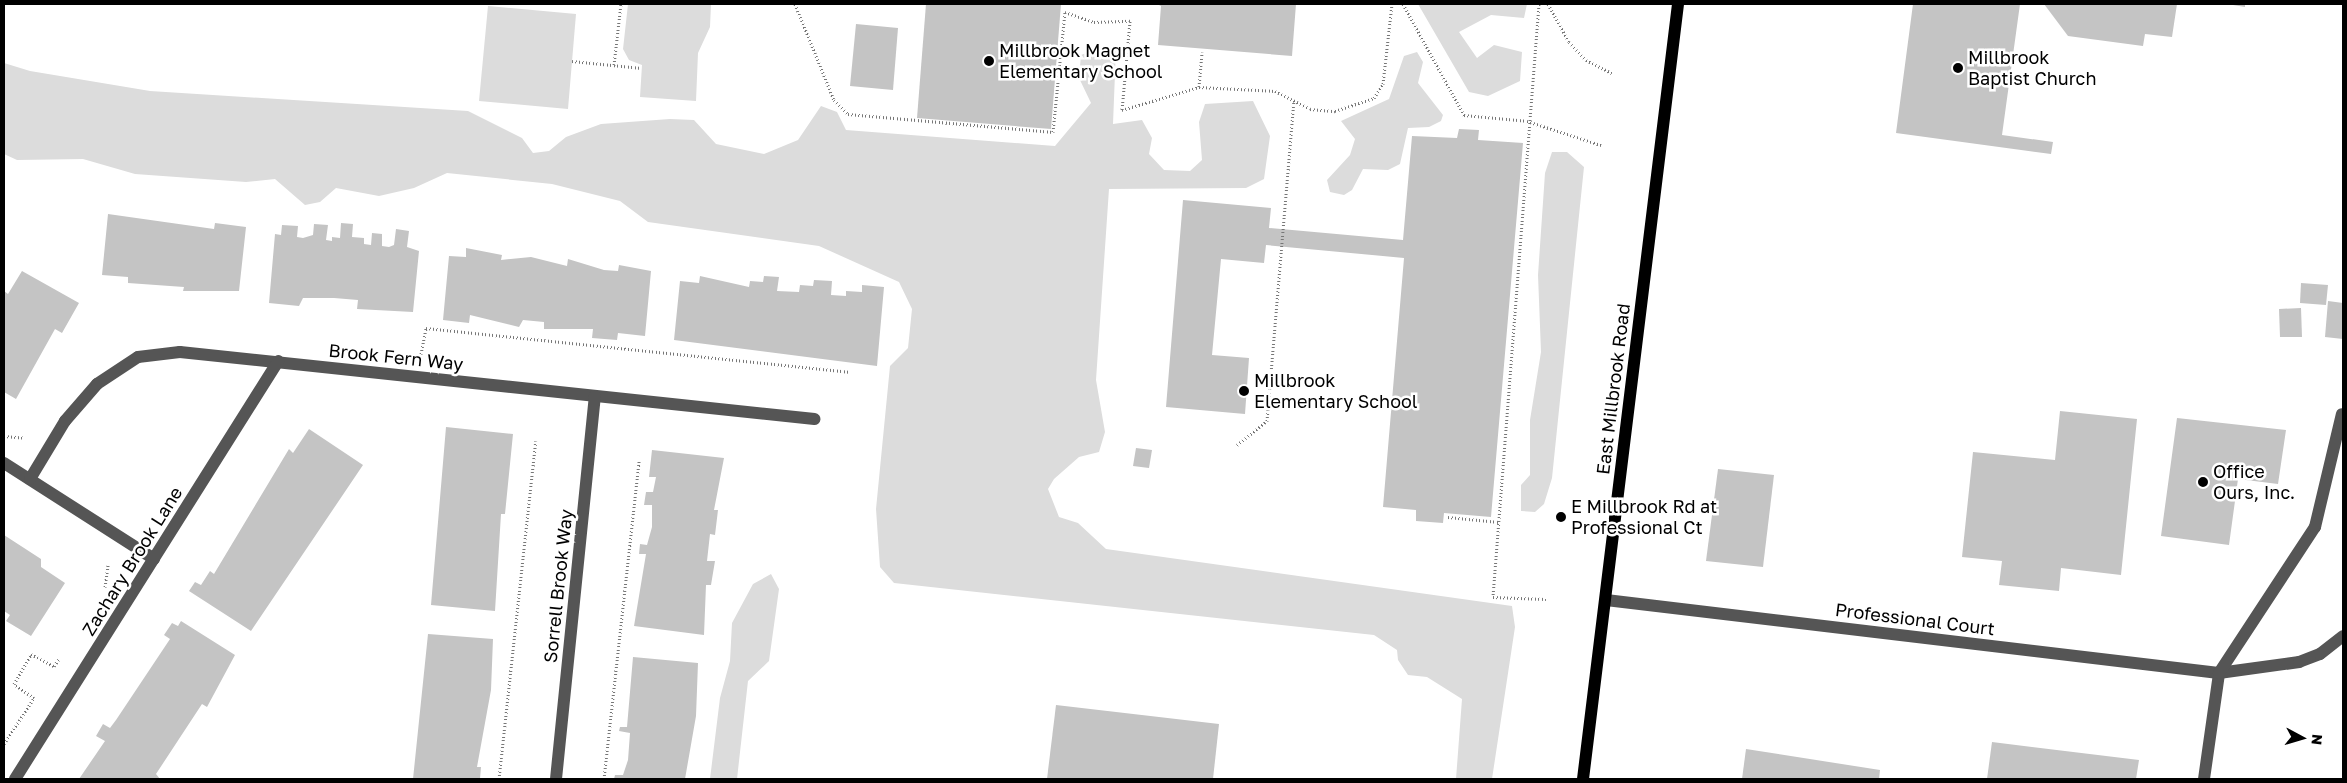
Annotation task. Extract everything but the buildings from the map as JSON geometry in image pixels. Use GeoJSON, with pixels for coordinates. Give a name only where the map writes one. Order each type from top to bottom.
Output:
{"type":"FeatureCollection","features":[{"type":"Feature","properties":{"kind":"main road","name":"East Millbrook Road"},"geometry":{"type":"LineString","coordinates":[[1582,779],[1606,600],[1678,4]]}},
{"type":"Feature","properties":{"kind":"street","name":"Brook Fern Way"},"geometry":{"type":"LineString","coordinates":[[30,479],[64,421],[97,384],[138,358],[180,352],[814,419]]}},
{"type":"Feature","properties":{"kind":"street","name":"Zachary Brook Lane"},"geometry":{"type":"LineString","coordinates":[[15,779],[278,362]]}},
{"type":"Feature","properties":{"kind":"street","name":"Sorrell Brook Way"},"geometry":{"type":"LineString","coordinates":[[556,779],[595,396]]}},
{"type":"Feature","properties":{"kind":"street"},"geometry":{"type":"LineString","coordinates":[[2204,779],[2219,673],[2315,527],[2342,414]]}},
{"type":"Feature","properties":{"kind":"street"},"geometry":{"type":"LineString","coordinates":[[4,463],[154,559]]}},
{"type":"Feature","properties":{"kind":"street","name":"Professional Court"},"geometry":{"type":"LineString","coordinates":[[1606,600],[2219,673],[2299,662],[2320,654],[2343,636]]}},
{"type":"Feature","properties":{"kind":"path"},"geometry":{"type":"LineString","coordinates":[[614,65],[621,4]]}},
{"type":"Feature","properties":{"kind":"path"},"geometry":{"type":"LineString","coordinates":[[795,4],[834,100],[848,114],[867,118],[1053,132],[1065,12],[1094,22],[1130,21],[1122,110],[1199,86],[1274,91],[1310,109],[1336,111],[1374,98],[1387,72],[1392,4]]}},
{"type":"Feature","properties":{"kind":"path"},"geometry":{"type":"LineString","coordinates":[[1403,4],[1464,115],[1527,121],[1602,145]]}},
{"type":"Feature","properties":{"kind":"path"},"geometry":{"type":"LineString","coordinates":[[1540,4],[1527,121],[1493,597],[1546,599]]}},
{"type":"Feature","properties":{"kind":"path"},"geometry":{"type":"LineString","coordinates":[[1548,4],[1569,42],[1586,60],[1612,73]]}},
{"type":"Feature","properties":{"kind":"path"},"geometry":{"type":"LineString","coordinates":[[1199,86],[1202,52]]}},
{"type":"Feature","properties":{"kind":"path"},"geometry":{"type":"LineString","coordinates":[[572,61],[642,68]]}},
{"type":"Feature","properties":{"kind":"path"},"geometry":{"type":"LineString","coordinates":[[1237,444],[1267,421],[1294,101]]}},
{"type":"Feature","properties":{"kind":"path"},"geometry":{"type":"LineString","coordinates":[[498,779],[536,441]]}},
{"type":"Feature","properties":{"kind":"path"},"geometry":{"type":"LineString","coordinates":[[604,779],[639,460]]}},
{"type":"Feature","properties":{"kind":"path"},"geometry":{"type":"LineString","coordinates":[[1448,517],[1499,522]]}},
{"type":"Feature","properties":{"kind":"path"},"geometry":{"type":"LineString","coordinates":[[100,594],[108,566]]}},
{"type":"Feature","properties":{"kind":"path"},"geometry":{"type":"LineString","coordinates":[[4,744],[34,698],[14,684],[32,654],[54,666],[64,650]]}},
{"type":"Feature","properties":{"kind":"shaded area"},"geometry":{"type":"Polygon","coordinates":[[[628,4],[711,4],[710,27],[698,53],[696,101],[640,97],[642,65],[629,60],[623,49],[628,4]]]}},
{"type":"Feature","properties":{"kind":"shaded area"},"geometry":{"type":"Polygon","coordinates":[[[1418,4],[1527,4],[1524,18],[1491,15],[1459,32],[1477,58],[1494,45],[1522,52],[1520,81],[1488,96],[1469,92],[1418,4]]]}},
{"type":"Feature","properties":{"kind":"shaded area"},"geometry":{"type":"Polygon","coordinates":[[[488,6],[576,14],[568,109],[479,101],[488,6]]]}},
{"type":"Feature","properties":{"kind":"shaded area"},"geometry":{"type":"Polygon","coordinates":[[[1104,46],[1116,48],[1113,124],[1142,120],[1152,138],[1149,154],[1164,170],[1190,171],[1202,160],[1199,122],[1205,104],[1253,101],[1270,136],[1264,179],[1246,188],[1109,189],[1096,380],[1105,432],[1099,452],[1079,457],[1054,479],[1048,489],[1059,517],[1078,523],[1106,549],[1512,606],[1515,627],[1492,779],[1456,779],[1462,699],[1427,677],[1408,675],[1398,660],[1397,650],[1374,635],[894,583],[880,567],[876,509],[890,366],[908,348],[912,309],[899,282],[819,246],[648,222],[620,201],[552,184],[447,173],[414,188],[379,196],[336,188],[320,202],[305,205],[275,179],[246,182],[135,174],[83,159],[17,160],[4,154],[4,63],[30,71],[150,91],[468,111],[522,138],[533,153],[549,151],[566,137],[601,124],[670,119],[694,120],[716,144],[764,154],[798,140],[821,106],[837,112],[846,130],[1055,146],[1091,103],[1079,78],[1081,55],[1104,46]]]}},
{"type":"Feature","properties":{"kind":"shaded area"},"geometry":{"type":"Polygon","coordinates":[[[1417,52],[1423,62],[1418,83],[1443,115],[1441,121],[1429,127],[1408,128],[1400,164],[1388,170],[1363,169],[1352,190],[1344,195],[1330,192],[1327,180],[1350,155],[1355,139],[1341,121],[1389,99],[1404,56],[1417,52]]]}},
{"type":"Feature","properties":{"kind":"shaded area"},"geometry":{"type":"Polygon","coordinates":[[[1552,152],[1567,152],[1584,167],[1552,478],[1544,504],[1535,512],[1521,511],[1521,485],[1530,475],[1530,420],[1541,352],[1538,275],[1545,173],[1552,152]]]}},
{"type":"Feature","properties":{"kind":"shaded area"},"geometry":{"type":"Polygon","coordinates":[[[771,574],[779,589],[769,661],[748,681],[737,779],[710,779],[720,698],[730,661],[732,623],[753,584],[771,574]]]}},
{"type":"Feature","properties":{"kind":"place","name":"Millbrook Magnet Elementary School"},"geometry":{"type":"Point","coordinates":[989,61]}},
{"type":"Feature","properties":{"kind":"place","name":"Millbrook Baptist Church"},"geometry":{"type":"Point","coordinates":[1958,68]}},
{"type":"Feature","properties":{"kind":"place","name":"Millbrook Elementary School"},"geometry":{"type":"Point","coordinates":[1244,391]}},
{"type":"Feature","properties":{"kind":"place","name":"Office Ours, Inc."},"geometry":{"type":"Point","coordinates":[2203,482]}},
{"type":"Feature","properties":{"kind":"place","name":"E Millbrook Rd at Professional Ct"},"geometry":{"type":"Point","coordinates":[1561,517]}}]}
